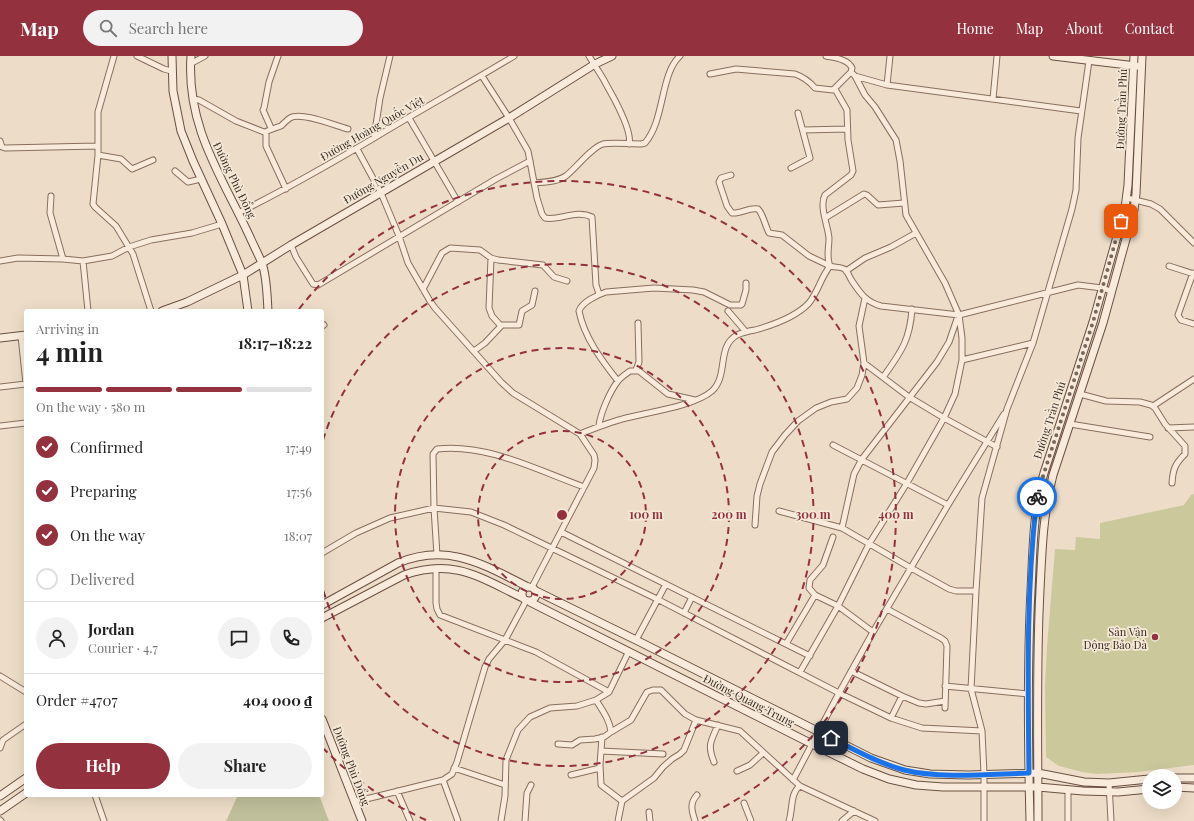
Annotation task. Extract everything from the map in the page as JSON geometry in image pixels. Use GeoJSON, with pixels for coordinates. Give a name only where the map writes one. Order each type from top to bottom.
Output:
{"type":"FeatureCollection","features":[{"type":"Feature","properties":{"kind":"main road"},"geometry":{"type":"LineString","coordinates":[[172,56],[171,71],[178,120],[185,141],[243,275],[248,309]]}},
{"type":"Feature","properties":{"kind":"main road","name":"Đường Nguyễn Du"},"geometry":{"type":"LineString","coordinates":[[168,309],[187,302],[243,275],[291,245],[509,118],[595,64],[612,56]]}},
{"type":"Feature","properties":{"kind":"main road"},"geometry":{"type":"LineString","coordinates":[[1053,56],[1137,66]]}},
{"type":"Feature","properties":{"kind":"main road","name":"Đường Trần Phú"},"geometry":{"type":"LineString","coordinates":[[1038,821],[1038,637],[1043,530],[1048,493],[1112,291],[1134,210],[1137,66],[1134,56]]}},
{"type":"Feature","properties":{"kind":"main road","name":"Đường Trần Phú"},"geometry":{"type":"LineString","coordinates":[[1030,821],[1028,694],[1029,622],[1037,497],[1090,329],[1127,198],[1137,66],[1142,56]]}},
{"type":"Feature","properties":{"kind":"main road","name":"Đường Phù Đổng"},"geometry":{"type":"LineString","coordinates":[[191,60],[190,84],[192,99],[202,136],[262,264],[267,290],[268,309]]}},
{"type":"Feature","properties":{"kind":"main road"},"geometry":{"type":"LineString","coordinates":[[0,338],[23,336]]}},
{"type":"Feature","properties":{"kind":"main road","name":"Đường Quang Trung"},"geometry":{"type":"LineString","coordinates":[[324,604],[398,563],[410,558],[436,555],[454,556],[468,559],[483,564],[532,588],[871,758],[905,770],[937,774],[1038,773],[1084,782],[1109,783],[1142,780]]}},
{"type":"Feature","properties":{"kind":"main road","name":"Đường Quang Trung"},"geometry":{"type":"LineString","coordinates":[[324,617],[404,575],[436,568],[464,571],[478,576],[863,769],[901,783],[936,787],[984,788],[1038,786],[1083,791],[1110,792],[1142,790]]}},
{"type":"Feature","properties":{"kind":"main road"},"geometry":{"type":"LineString","coordinates":[[532,588],[536,598],[526,600],[522,591],[532,588]]}},
{"type":"Feature","properties":{"kind":"main road","name":"Đường Phù Đổng"},"geometry":{"type":"LineString","coordinates":[[324,725],[362,821]]}},
{"type":"Feature","properties":{"kind":"main road"},"geometry":{"type":"LineString","coordinates":[[1182,778],[1194,778]]}},
{"type":"Feature","properties":{"kind":"main road"},"geometry":{"type":"LineString","coordinates":[[0,796],[24,779]]}},
{"type":"Feature","properties":{"kind":"main road"},"geometry":{"type":"LineString","coordinates":[[1182,787],[1194,788]]}},
{"type":"Feature","properties":{"kind":"main road"},"geometry":{"type":"LineString","coordinates":[[0,811],[24,794]]}},
{"type":"Feature","properties":{"kind":"street"},"geometry":{"type":"LineString","coordinates":[[114,56],[98,112],[98,155],[93,204],[116,226],[133,254],[150,309]]}},
{"type":"Feature","properties":{"kind":"street"},"geometry":{"type":"LineString","coordinates":[[137,56],[171,71]]}},
{"type":"Feature","properties":{"kind":"street"},"geometry":{"type":"LineString","coordinates":[[191,60],[206,56]]}},
{"type":"Feature","properties":{"kind":"street"},"geometry":{"type":"LineString","coordinates":[[271,128],[263,110],[269,82],[278,56]]}},
{"type":"Feature","properties":{"kind":"street"},"geometry":{"type":"LineString","coordinates":[[374,138],[379,104],[390,56]]}},
{"type":"Feature","properties":{"kind":"street","name":"Đường Hoàng Quốc Việt"},"geometry":{"type":"LineString","coordinates":[[238,213],[286,189],[357,149],[514,56]]}},
{"type":"Feature","properties":{"kind":"street"},"geometry":{"type":"LineString","coordinates":[[589,56],[595,64],[626,123],[630,135],[629,144]]}},
{"type":"Feature","properties":{"kind":"street"},"geometry":{"type":"LineString","coordinates":[[534,183],[547,182],[562,178],[567,175],[580,161],[603,144],[643,144],[648,139],[657,121],[673,65],[680,56]]}},
{"type":"Feature","properties":{"kind":"street"},"geometry":{"type":"LineString","coordinates":[[800,672],[838,606],[869,544],[907,483],[944,418],[955,394],[962,360],[962,338],[959,315],[945,283],[906,215],[896,140],[875,107],[865,95],[853,74],[850,64],[848,62],[826,56]]}},
{"type":"Feature","properties":{"kind":"street"},"geometry":{"type":"LineString","coordinates":[[887,85],[890,56]]}},
{"type":"Feature","properties":{"kind":"street"},"geometry":{"type":"LineString","coordinates":[[993,99],[997,56]]}},
{"type":"Feature","properties":{"kind":"street"},"geometry":{"type":"LineString","coordinates":[[984,821],[982,730],[971,689],[982,498],[1007,409],[1033,342],[1074,199],[1076,190],[1077,149],[1086,59]]}},
{"type":"Feature","properties":{"kind":"street"},"geometry":{"type":"LineString","coordinates":[[710,74],[736,69],[795,74],[805,79],[815,88],[827,90],[835,89],[853,74]]}},
{"type":"Feature","properties":{"kind":"street"},"geometry":{"type":"LineString","coordinates":[[853,74],[887,85],[1081,111]]}},
{"type":"Feature","properties":{"kind":"street"},"geometry":{"type":"LineString","coordinates":[[482,76],[528,151],[534,183],[542,214],[545,218],[550,219],[565,215],[581,214],[592,217],[596,285],[599,294]]}},
{"type":"Feature","properties":{"kind":"street"},"geometry":{"type":"LineString","coordinates":[[580,434],[599,426],[626,418],[689,403],[711,392],[717,385],[723,370],[726,348],[730,341],[737,335],[778,322],[793,315],[809,303],[830,266],[828,258],[829,238],[822,204],[825,195],[848,178],[853,171],[847,129],[847,110],[835,89]]}},
{"type":"Feature","properties":{"kind":"street"},"geometry":{"type":"LineString","coordinates":[[192,99],[199,100],[236,122],[266,132]]}},
{"type":"Feature","properties":{"kind":"street"},"geometry":{"type":"LineString","coordinates":[[791,168],[810,158],[798,113]]}},
{"type":"Feature","properties":{"kind":"street"},"geometry":{"type":"LineString","coordinates":[[266,132],[271,128],[280,127],[290,118],[295,116],[305,116],[348,129]]}},
{"type":"Feature","properties":{"kind":"street"},"geometry":{"type":"LineString","coordinates":[[409,118],[458,202]]}},
{"type":"Feature","properties":{"kind":"street"},"geometry":{"type":"LineString","coordinates":[[803,130],[847,129]]}},
{"type":"Feature","properties":{"kind":"street"},"geometry":{"type":"LineString","coordinates":[[266,132],[266,146],[286,189]]}},
{"type":"Feature","properties":{"kind":"street"},"geometry":{"type":"LineString","coordinates":[[0,141],[2,147],[10,148],[97,146]]}},
{"type":"Feature","properties":{"kind":"street"},"geometry":{"type":"LineString","coordinates":[[357,149],[381,193],[399,236],[408,263],[435,308],[501,382],[513,393],[580,434],[592,451],[595,460],[594,468],[532,588]]}},
{"type":"Feature","properties":{"kind":"street"},"geometry":{"type":"LineString","coordinates":[[98,155],[121,159],[132,169],[153,160]]}},
{"type":"Feature","properties":{"kind":"street"},"geometry":{"type":"LineString","coordinates":[[291,245],[296,257],[313,284],[318,285],[399,236],[530,161]]}},
{"type":"Feature","properties":{"kind":"street"},"geometry":{"type":"LineString","coordinates":[[175,171],[188,182],[201,179]]}},
{"type":"Feature","properties":{"kind":"street"},"geometry":{"type":"LineString","coordinates":[[731,175],[721,178],[719,182],[727,206],[732,213],[753,208],[758,209],[761,211],[768,233],[782,235],[809,256],[830,266],[846,270],[859,293],[870,302],[881,306],[959,315],[1078,285],[1102,288],[1112,291]]}},
{"type":"Feature","properties":{"kind":"street"},"geometry":{"type":"LineString","coordinates":[[825,218],[864,194],[878,205],[904,203]]}},
{"type":"Feature","properties":{"kind":"street"},"geometry":{"type":"LineString","coordinates":[[50,196],[50,213],[63,259]]}},
{"type":"Feature","properties":{"kind":"street"},"geometry":{"type":"LineString","coordinates":[[1127,198],[1151,204],[1160,209],[1194,243]]}},
{"type":"Feature","properties":{"kind":"street"},"geometry":{"type":"LineString","coordinates":[[0,261],[18,258],[83,261],[112,256],[151,240],[192,233],[222,224]]}},
{"type":"Feature","properties":{"kind":"street"},"geometry":{"type":"LineString","coordinates":[[846,270],[865,258],[916,233]]}},
{"type":"Feature","properties":{"kind":"street"},"geometry":{"type":"LineString","coordinates":[[423,289],[442,253],[450,248],[480,250],[491,258],[498,260],[543,265],[554,278],[567,282]]}},
{"type":"Feature","properties":{"kind":"street"},"geometry":{"type":"LineString","coordinates":[[491,258],[489,308],[492,316],[501,326]]}},
{"type":"Feature","properties":{"kind":"street"},"geometry":{"type":"LineString","coordinates":[[83,261],[88,309]]}},
{"type":"Feature","properties":{"kind":"street"},"geometry":{"type":"LineString","coordinates":[[1169,266],[1193,273],[1178,315],[1181,320],[1194,324]]}},
{"type":"Feature","properties":{"kind":"street"},"geometry":{"type":"LineString","coordinates":[[618,381],[609,370],[583,327],[579,311],[580,308],[599,294],[606,292],[654,288],[704,292],[730,305],[737,305],[742,304],[746,284]]}},
{"type":"Feature","properties":{"kind":"street"},"geometry":{"type":"LineString","coordinates":[[474,351],[485,343],[504,324],[519,325],[522,311],[532,305],[535,290]]}},
{"type":"Feature","properties":{"kind":"street"},"geometry":{"type":"LineString","coordinates":[[755,525],[757,496],[772,452],[798,421],[816,408],[831,402],[847,399],[855,392],[860,382],[864,363],[859,326],[865,298]]}},
{"type":"Feature","properties":{"kind":"street"},"geometry":{"type":"LineString","coordinates":[[884,376],[904,345],[910,328],[912,309]]}},
{"type":"Feature","properties":{"kind":"street"},"geometry":{"type":"LineString","coordinates":[[728,311],[746,332]]}},
{"type":"Feature","properties":{"kind":"street"},"geometry":{"type":"LineString","coordinates":[[842,528],[855,470],[937,362],[944,350],[959,315]]}},
{"type":"Feature","properties":{"kind":"street"},"geometry":{"type":"LineString","coordinates":[[636,370],[638,362],[638,323]]}},
{"type":"Feature","properties":{"kind":"street"},"geometry":{"type":"LineString","coordinates":[[23,336],[24,352]]}},
{"type":"Feature","properties":{"kind":"street"},"geometry":{"type":"LineString","coordinates":[[962,360],[1033,342]]}},
{"type":"Feature","properties":{"kind":"street"},"geometry":{"type":"LineString","coordinates":[[864,363],[884,376],[909,397],[997,447]]}},
{"type":"Feature","properties":{"kind":"street"},"geometry":{"type":"LineString","coordinates":[[599,426],[603,409],[618,381],[630,371],[639,371],[668,394],[695,400]]}},
{"type":"Feature","properties":{"kind":"street"},"geometry":{"type":"LineString","coordinates":[[1153,406],[1194,379]]}},
{"type":"Feature","properties":{"kind":"street"},"geometry":{"type":"LineString","coordinates":[[0,387],[24,384]]}},
{"type":"Feature","properties":{"kind":"street"},"geometry":{"type":"LineString","coordinates":[[1080,394],[1106,401],[1140,402],[1153,406],[1168,428],[1186,448],[1185,454],[1179,459],[1175,468],[1172,483]]}},
{"type":"Feature","properties":{"kind":"street"},"geometry":{"type":"LineString","coordinates":[[792,780],[851,671],[910,568],[986,441],[1007,409]]}},
{"type":"Feature","properties":{"kind":"street"},"geometry":{"type":"LineString","coordinates":[[0,426],[24,423]]}},
{"type":"Feature","properties":{"kind":"street"},"geometry":{"type":"LineString","coordinates":[[1070,424],[1150,437]]}},
{"type":"Feature","properties":{"kind":"street"},"geometry":{"type":"LineString","coordinates":[[1168,428],[1194,426]]}},
{"type":"Feature","properties":{"kind":"street"},"geometry":{"type":"LineString","coordinates":[[834,445],[948,505]]}},
{"type":"Feature","properties":{"kind":"street"},"geometry":{"type":"LineString","coordinates":[[436,555],[433,454],[437,449],[475,450],[514,461],[584,487]]}},
{"type":"Feature","properties":{"kind":"street"},"geometry":{"type":"LineString","coordinates":[[324,552],[356,533],[390,518],[434,508],[471,512],[504,525],[657,599],[839,693],[891,718],[922,728],[982,730]]}},
{"type":"Feature","properties":{"kind":"street"},"geometry":{"type":"LineString","coordinates":[[779,510],[842,528],[910,568],[953,590],[976,592]]}},
{"type":"Feature","properties":{"kind":"street"},"geometry":{"type":"LineString","coordinates":[[561,532],[810,656]]}},
{"type":"Feature","properties":{"kind":"street"},"geometry":{"type":"LineString","coordinates":[[833,537],[823,565],[810,580],[809,588],[815,595],[838,606],[873,632]]}},
{"type":"Feature","properties":{"kind":"street"},"geometry":{"type":"LineString","coordinates":[[436,568],[436,609],[440,615],[536,652],[609,692]]}},
{"type":"Feature","properties":{"kind":"street"},"geometry":{"type":"LineString","coordinates":[[636,640],[666,584]]}},
{"type":"Feature","properties":{"kind":"street"},"geometry":{"type":"LineString","coordinates":[[786,644],[815,595]]}},
{"type":"Feature","properties":{"kind":"street"},"geometry":{"type":"LineString","coordinates":[[684,613],[692,597]]}},
{"type":"Feature","properties":{"kind":"street"},"geometry":{"type":"LineString","coordinates":[[354,802],[443,780],[452,774],[457,762],[485,666],[505,640],[526,600]]}},
{"type":"Feature","properties":{"kind":"street"},"geometry":{"type":"LineString","coordinates":[[887,609],[945,641],[947,646],[945,708]]}},
{"type":"Feature","properties":{"kind":"street"},"geometry":{"type":"LineString","coordinates":[[501,821],[504,802],[506,760],[518,730],[530,717],[550,708],[577,706],[596,700],[609,692],[629,652]]}},
{"type":"Feature","properties":{"kind":"street"},"geometry":{"type":"LineString","coordinates":[[851,671],[919,703],[945,701]]}},
{"type":"Feature","properties":{"kind":"street"},"geometry":{"type":"LineString","coordinates":[[0,676],[24,691]]}},
{"type":"Feature","properties":{"kind":"street"},"geometry":{"type":"LineString","coordinates":[[945,686],[1028,694]]}},
{"type":"Feature","properties":{"kind":"street"},"geometry":{"type":"LineString","coordinates":[[558,744],[572,746],[580,740],[602,738],[630,720],[647,692],[661,690],[685,714],[696,720],[740,731],[800,786],[876,821]]}},
{"type":"Feature","properties":{"kind":"street"},"geometry":{"type":"LineString","coordinates":[[891,718],[902,696]]}},
{"type":"Feature","properties":{"kind":"street"},"geometry":{"type":"LineString","coordinates":[[596,700],[608,720],[611,732]]}},
{"type":"Feature","properties":{"kind":"street"},"geometry":{"type":"LineString","coordinates":[[618,821],[622,800],[654,778],[663,767],[684,750],[696,720]]}},
{"type":"Feature","properties":{"kind":"street"},"geometry":{"type":"LineString","coordinates":[[0,748],[1,738],[24,725]]}},
{"type":"Feature","properties":{"kind":"street"},"geometry":{"type":"LineString","coordinates":[[714,762],[709,750],[711,740],[718,725]]}},
{"type":"Feature","properties":{"kind":"street"},"geometry":{"type":"LineString","coordinates":[[602,738],[600,768],[601,785],[622,800]]}},
{"type":"Feature","properties":{"kind":"street"},"geometry":{"type":"LineString","coordinates":[[601,751],[663,754]]}},
{"type":"Feature","properties":{"kind":"street"},"geometry":{"type":"LineString","coordinates":[[737,771],[750,765],[763,753]]}},
{"type":"Feature","properties":{"kind":"street"},"geometry":{"type":"LineString","coordinates":[[454,768],[505,785]]}},
{"type":"Feature","properties":{"kind":"street"},"geometry":{"type":"LineString","coordinates":[[571,775],[600,768]]}},
{"type":"Feature","properties":{"kind":"street"},"geometry":{"type":"LineString","coordinates":[[443,780],[458,821]]}},
{"type":"Feature","properties":{"kind":"street"},"geometry":{"type":"LineString","coordinates":[[1109,783],[1111,821]]}},
{"type":"Feature","properties":{"kind":"street"},"geometry":{"type":"LineString","coordinates":[[525,821],[527,793],[531,785]]}},
{"type":"Feature","properties":{"kind":"street"},"geometry":{"type":"LineString","coordinates":[[789,821],[792,812],[794,794],[796,789],[800,786]]}},
{"type":"Feature","properties":{"kind":"street"},"geometry":{"type":"LineString","coordinates":[[1068,789],[1068,821]]}},
{"type":"Feature","properties":{"kind":"street"},"geometry":{"type":"LineString","coordinates":[[397,791],[410,821]]}},
{"type":"Feature","properties":{"kind":"street"},"geometry":{"type":"LineString","coordinates":[[694,821],[692,804],[693,800],[697,796]]}},
{"type":"Feature","properties":{"kind":"street"},"geometry":{"type":"LineString","coordinates":[[98,797],[104,821]]}},
{"type":"Feature","properties":{"kind":"street"},"geometry":{"type":"LineString","coordinates":[[744,803],[751,821]]}},
{"type":"Feature","properties":{"kind":"street"},"geometry":{"type":"LineString","coordinates":[[842,821],[854,811]]}},
{"type":"Feature","properties":{"kind":"street"},"geometry":{"type":"LineString","coordinates":[[649,812],[650,821]]}},
{"type":"Feature","properties":{"kind":"shaded area"},"geometry":{"type":"Polygon","coordinates":[[[1194,494],[1194,765],[1162,769],[1142,769],[1142,772],[1138,772],[1097,774],[1059,766],[1046,757],[1045,686],[1055,549],[1075,550],[1076,537],[1100,539],[1100,523],[1184,505],[1191,495],[1194,494]]]}},
{"type":"Feature","properties":{"kind":"green space"},"geometry":{"type":"Polygon","coordinates":[[[237,797],[320,797],[329,821],[226,821],[237,797]]]}},
{"type":"Feature","properties":{"kind":"way so far"},"geometry":{"type":"LineString","coordinates":[[1037,497],[1093,322],[1121,221]]}},
{"type":"Feature","properties":{"kind":"place","name":"Sân Vận Động Bảo Đà"},"geometry":{"type":"Point","coordinates":[1155,637]}},
{"type":"Feature","properties":{"kind":"route"},"geometry":{"type":"LineString","coordinates":[[831,738],[882,763],[905,770],[930,774],[968,775],[1029,773],[1028,637],[1037,497]]}}]}
